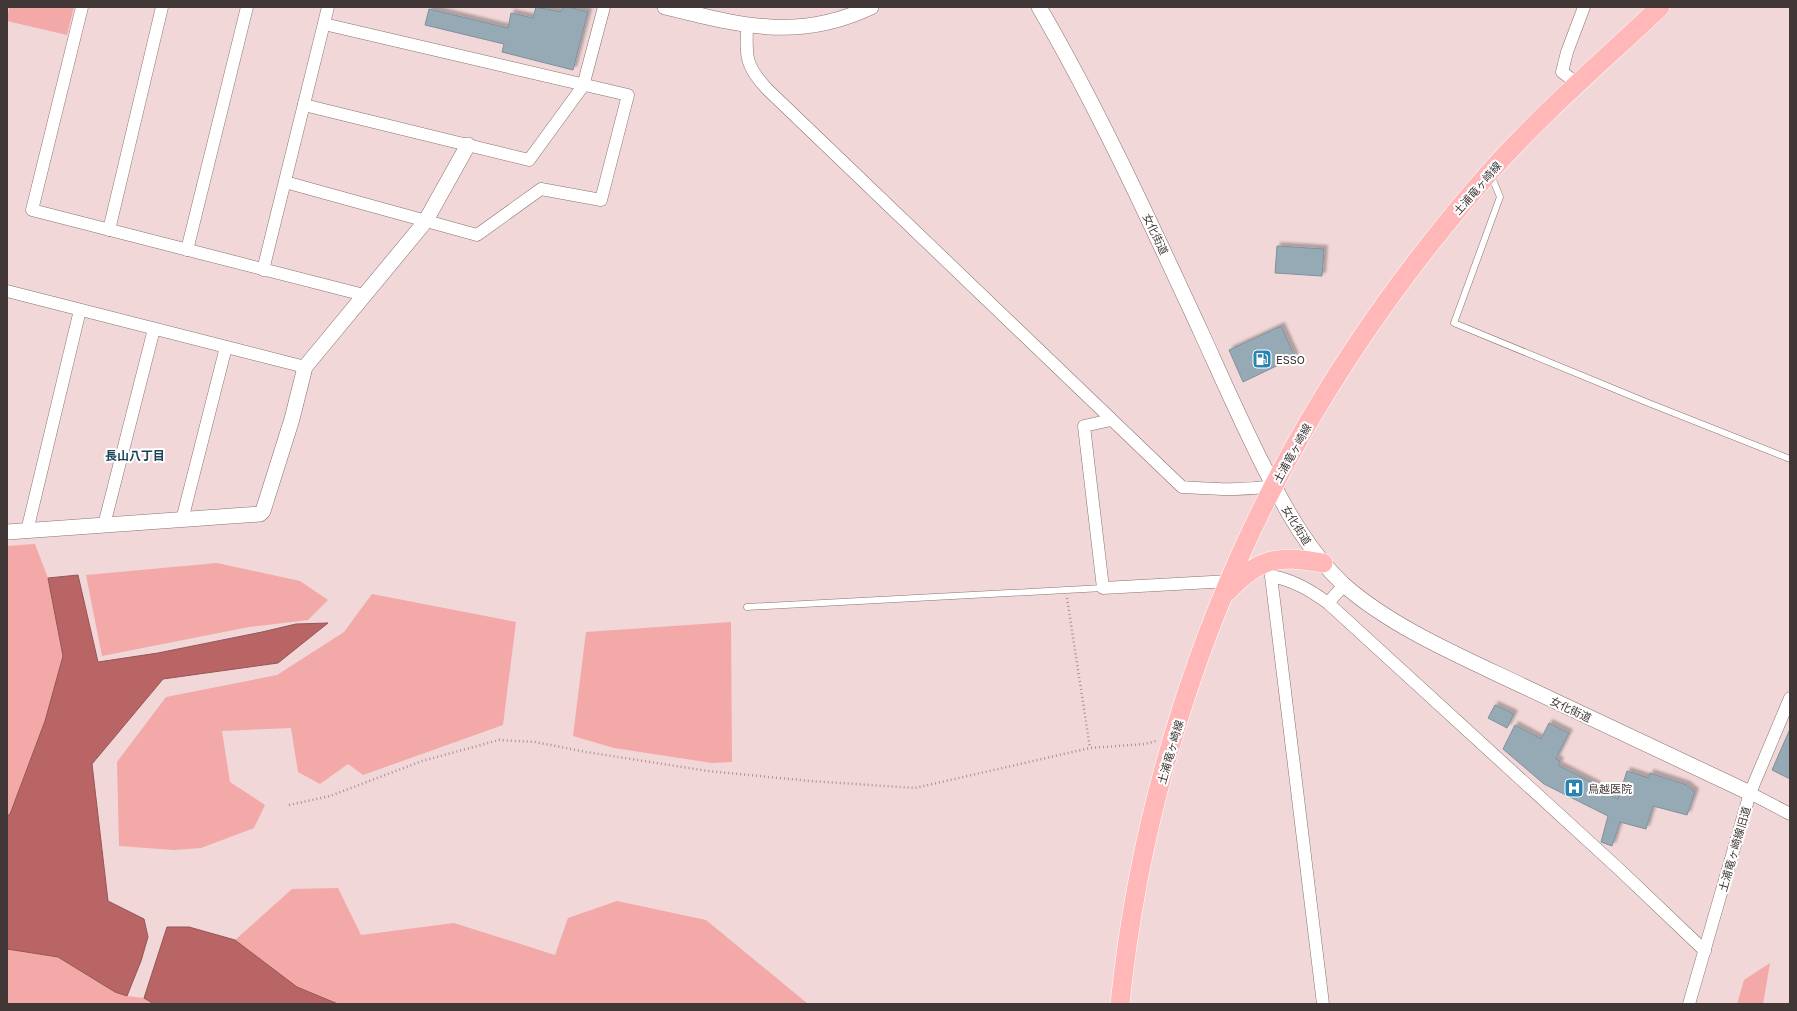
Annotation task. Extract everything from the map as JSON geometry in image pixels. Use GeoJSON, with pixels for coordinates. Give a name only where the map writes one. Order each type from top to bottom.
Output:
{"type":"FeatureCollection","features":[{"type":"Feature","properties":{"kind":"main road","name":"土浦竜ヶ崎線"},"geometry":{"type":"LineString","coordinates":[[1120,1004],[1129,935],[1143,857],[1160,786],[1192,678],[1226,589],[1274,486],[1300,436],[1329,389],[1392,296],[1441,230],[1490,173],[1544,116],[1660,7]]}},
{"type":"Feature","properties":{"kind":"main road"},"geometry":{"type":"LineString","coordinates":[[1226,589],[1256,567],[1278,559],[1299,558],[1323,563]]}},
{"type":"Feature","properties":{"kind":"street"},"geometry":{"type":"LineString","coordinates":[[82,7],[32,210],[364,295]]}},
{"type":"Feature","properties":{"kind":"street"},"geometry":{"type":"LineString","coordinates":[[110,230],[162,7]]}},
{"type":"Feature","properties":{"kind":"street"},"geometry":{"type":"LineString","coordinates":[[187,250],[247,7]]}},
{"type":"Feature","properties":{"kind":"street"},"geometry":{"type":"LineString","coordinates":[[263,270],[328,7]]}},
{"type":"Feature","properties":{"kind":"street"},"geometry":{"type":"LineString","coordinates":[[304,105],[529,160],[582,86],[604,7]]}},
{"type":"Feature","properties":{"kind":"street"},"geometry":{"type":"LineString","coordinates":[[665,7],[746,26],[787,28],[828,23],[851,16],[871,7]]}},
{"type":"Feature","properties":{"kind":"street","name":"女化街道"},"geometry":{"type":"LineString","coordinates":[[1039,7],[1082,83],[1139,197],[1242,422],[1274,486],[1302,536],[1323,563],[1344,585],[1396,623],[1477,664],[1750,793],[1790,814]]}},
{"type":"Feature","properties":{"kind":"street"},"geometry":{"type":"LineString","coordinates":[[1578,84],[1562,72],[1567,52],[1584,7]]}},
{"type":"Feature","properties":{"kind":"street"},"geometry":{"type":"LineString","coordinates":[[285,182],[425,222],[477,235],[542,189],[601,200],[628,95],[582,86],[324,24]]}},
{"type":"Feature","properties":{"kind":"street"},"geometry":{"type":"LineString","coordinates":[[746,26],[746,54],[748,65],[760,81],[1182,487],[1248,490],[1274,486]]}},
{"type":"Feature","properties":{"kind":"street"},"geometry":{"type":"LineString","coordinates":[[7,532],[260,514],[263,511],[292,419],[305,367],[425,222],[468,145]]}},
{"type":"Feature","properties":{"kind":"street"},"geometry":{"type":"LineString","coordinates":[[7,292],[305,367]]}},
{"type":"Feature","properties":{"kind":"street"},"geometry":{"type":"LineString","coordinates":[[27,531],[80,310]]}},
{"type":"Feature","properties":{"kind":"street"},"geometry":{"type":"LineString","coordinates":[[104,525],[154,329]]}},
{"type":"Feature","properties":{"kind":"street"},"geometry":{"type":"LineString","coordinates":[[182,520],[226,347]]}},
{"type":"Feature","properties":{"kind":"street"},"geometry":{"type":"LineString","coordinates":[[1111,420],[1084,426],[1103,588],[1226,589]]}},
{"type":"Feature","properties":{"kind":"street"},"geometry":{"type":"LineString","coordinates":[[1323,1004],[1271,576],[1286,578],[1328,603],[1620,870],[1705,952]]}},
{"type":"Feature","properties":{"kind":"street"},"geometry":{"type":"LineString","coordinates":[[1328,603],[1344,585]]}},
{"type":"Feature","properties":{"kind":"street","name":"土浦竜ヶ崎線旧道"},"geometry":{"type":"LineString","coordinates":[[1689,1004],[1750,793],[1790,698]]}},
{"type":"Feature","properties":{"kind":"lane"},"geometry":{"type":"LineString","coordinates":[[1490,173],[1500,197],[1454,323],[1790,459]]}},
{"type":"Feature","properties":{"kind":"lane"},"geometry":{"type":"LineString","coordinates":[[747,607],[1103,588]]}},
{"type":"Feature","properties":{"kind":"path"},"geometry":{"type":"LineString","coordinates":[[1066,590],[1090,748]]}},
{"type":"Feature","properties":{"kind":"path"},"geometry":{"type":"LineString","coordinates":[[289,805],[330,796],[422,761],[499,740],[535,742],[586,752],[708,771],[810,781],[915,788],[1090,748],[1145,744],[1174,737]]}},
{"type":"Feature","properties":{"kind":"shaded area"},"geometry":{"type":"Polygon","coordinates":[[[9,7],[74,7],[67,35],[7,21],[9,7]]]}},
{"type":"Feature","properties":{"kind":"shaded area"},"geometry":{"type":"Polygon","coordinates":[[[35,544],[48,578],[63,656],[45,721],[9,815],[7,816],[7,546],[35,544]]]}},
{"type":"Feature","properties":{"kind":"shaded area"},"geometry":{"type":"Polygon","coordinates":[[[217,563],[300,581],[328,600],[308,620],[249,627],[102,656],[86,575],[217,563]]]}},
{"type":"Feature","properties":{"kind":"shaded area"},"geometry":{"type":"Polygon","coordinates":[[[78,575],[98,662],[158,653],[296,624],[328,623],[278,663],[163,679],[92,764],[108,901],[144,919],[148,937],[141,961],[127,996],[115,992],[58,957],[7,949],[7,816],[10,814],[45,721],[63,656],[48,578],[78,575]]]}},
{"type":"Feature","properties":{"kind":"shaded area"},"geometry":{"type":"Polygon","coordinates":[[[372,594],[516,622],[503,725],[363,775],[348,764],[320,784],[298,772],[291,728],[222,731],[230,782],[265,805],[254,828],[201,848],[174,850],[119,846],[117,762],[166,697],[277,675],[344,632],[372,594]]]}},
{"type":"Feature","properties":{"kind":"shaded area"},"geometry":{"type":"Polygon","coordinates":[[[731,622],[732,762],[712,763],[614,748],[573,736],[586,632],[731,622]]]}},
{"type":"Feature","properties":{"kind":"shaded area"},"geometry":{"type":"Polygon","coordinates":[[[338,888],[361,935],[454,923],[555,955],[568,918],[617,901],[706,920],[808,1004],[338,1004],[297,987],[235,940],[292,889],[338,888]]]}},
{"type":"Feature","properties":{"kind":"shaded area"},"geometry":{"type":"Polygon","coordinates":[[[167,927],[189,927],[235,940],[297,987],[338,1004],[154,1004],[144,998],[167,927]]]}},
{"type":"Feature","properties":{"kind":"shaded area"},"geometry":{"type":"Polygon","coordinates":[[[7,949],[58,957],[115,992],[127,996],[144,998],[154,1004],[7,1004],[7,949]]]}},
{"type":"Feature","properties":{"kind":"shaded area"},"geometry":{"type":"Polygon","coordinates":[[[1770,963],[1763,1004],[1737,1004],[1744,980],[1770,963]]]}},
{"type":"Feature","properties":{"kind":"building"},"geometry":{"type":"Polygon","coordinates":[[[536,7],[561,12],[563,7],[568,7],[588,12],[573,70],[502,52],[504,44],[425,25],[429,9],[508,28],[511,13],[533,18],[536,7]]]}},
{"type":"Feature","properties":{"kind":"building"},"geometry":{"type":"Polygon","coordinates":[[[1277,246],[1324,249],[1322,276],[1275,273],[1277,246]]]}},
{"type":"Feature","properties":{"kind":"building"},"geometry":{"type":"Polygon","coordinates":[[[1281,326],[1295,357],[1243,382],[1229,350],[1281,326]]]}},
{"type":"Feature","properties":{"kind":"building"},"geometry":{"type":"Polygon","coordinates":[[[1495,705],[1514,714],[1507,728],[1488,718],[1495,705]]]}},
{"type":"Feature","properties":{"kind":"building"},"geometry":{"type":"Polygon","coordinates":[[[1549,723],[1569,733],[1556,759],[1560,761],[1558,765],[1597,785],[1596,788],[1618,799],[1627,771],[1649,778],[1650,773],[1687,785],[1695,792],[1687,815],[1653,806],[1646,829],[1620,822],[1612,846],[1601,842],[1608,816],[1544,784],[1503,749],[1515,725],[1541,739],[1549,723]]]}},
{"type":"Feature","properties":{"kind":"building"},"geometry":{"type":"Polygon","coordinates":[[[1790,729],[1790,779],[1772,770],[1790,729]]]}},
{"type":"Feature","properties":{"kind":"place","name":"ESSO"},"geometry":{"type":"Point","coordinates":[1262,359]}},
{"type":"Feature","properties":{"kind":"place","name":"鳥越医院"},"geometry":{"type":"Point","coordinates":[1574,788]}},
{"type":"Feature","properties":{"kind":"district","name":"長山八丁目"},"geometry":{"type":"Point","coordinates":[135,455]}}]}
